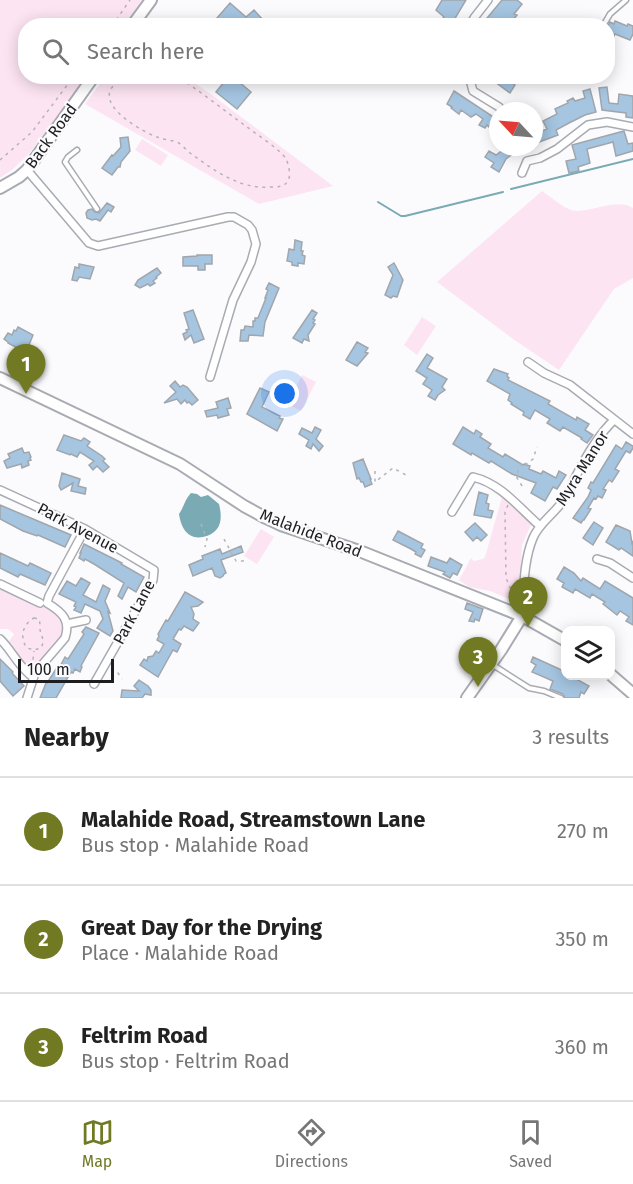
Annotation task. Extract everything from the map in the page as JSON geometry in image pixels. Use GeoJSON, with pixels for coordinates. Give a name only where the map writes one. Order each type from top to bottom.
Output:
{"type":"FeatureCollection","features":[{"type":"Feature","properties":{"kind":"main road"},"geometry":{"type":"LineString","coordinates":[[138,18],[151,0]]}},
{"type":"Feature","properties":{"kind":"main road","name":"Back Road"},"geometry":{"type":"LineString","coordinates":[[0,188],[27,170],[88,84]]}},
{"type":"Feature","properties":{"kind":"main road","name":"Malahide Road"},"geometry":{"type":"LineString","coordinates":[[0,378],[180,464],[244,506],[281,525],[362,552],[522,616],[561,638]]}},
{"type":"Feature","properties":{"kind":"main road"},"geometry":{"type":"LineString","coordinates":[[467,698],[522,616]]}},
{"type":"Feature","properties":{"kind":"main road"},"geometry":{"type":"LineString","coordinates":[[615,678],[633,694]]}},
{"type":"Feature","properties":{"kind":"street"},"geometry":{"type":"LineString","coordinates":[[474,18],[488,0]]}},
{"type":"Feature","properties":{"kind":"street"},"geometry":{"type":"LineString","coordinates":[[471,84],[473,91],[491,102]]}},
{"type":"Feature","properties":{"kind":"street"},"geometry":{"type":"LineString","coordinates":[[522,172],[527,160],[540,158],[556,149],[588,125],[607,122],[633,127]]}},
{"type":"Feature","properties":{"kind":"street"},"geometry":{"type":"LineString","coordinates":[[27,170],[93,245],[98,246],[228,217],[234,217],[248,225],[256,244],[251,262],[233,300],[210,377]]}},
{"type":"Feature","properties":{"kind":"street"},"geometry":{"type":"LineString","coordinates":[[528,362],[544,373],[571,386],[633,434]]}},
{"type":"Feature","properties":{"kind":"street","name":"Myra Manor"},"geometry":{"type":"LineString","coordinates":[[522,616],[525,565],[533,537],[540,526],[564,501],[576,475],[609,424],[614,420]]}},
{"type":"Feature","properties":{"kind":"street"},"geometry":{"type":"LineString","coordinates":[[452,512],[473,477],[489,483],[511,499],[540,526]]}},
{"type":"Feature","properties":{"kind":"street","name":"Park Avenue"},"geometry":{"type":"LineString","coordinates":[[0,490],[86,529],[154,570]]}},
{"type":"Feature","properties":{"kind":"street"},"geometry":{"type":"LineString","coordinates":[[27,698],[33,677],[65,638],[67,624],[61,612],[47,603],[86,529]]}},
{"type":"Feature","properties":{"kind":"street"},"geometry":{"type":"LineString","coordinates":[[597,559],[610,563],[633,578]]}},
{"type":"Feature","properties":{"kind":"street","name":"Park Lane"},"geometry":{"type":"LineString","coordinates":[[94,684],[152,581],[154,570]]}},
{"type":"Feature","properties":{"kind":"street"},"geometry":{"type":"LineString","coordinates":[[0,584],[40,603]]}},
{"type":"Feature","properties":{"kind":"street"},"geometry":{"type":"LineString","coordinates":[[67,624],[86,620]]}},
{"type":"Feature","properties":{"kind":"street"},"geometry":{"type":"LineString","coordinates":[[11,636],[2,641],[28,674],[33,677]]}},
{"type":"Feature","properties":{"kind":"lane"},"geometry":{"type":"LineString","coordinates":[[608,18],[626,0]]}},
{"type":"Feature","properties":{"kind":"lane"},"geometry":{"type":"LineString","coordinates":[[77,150],[65,162],[97,209]]}},
{"type":"Feature","properties":{"kind":"lane"},"geometry":{"type":"LineString","coordinates":[[491,663],[529,688],[561,698]]}},
{"type":"Feature","properties":{"kind":"path"},"geometry":{"type":"LineString","coordinates":[[118,18],[130,0]]}},
{"type":"Feature","properties":{"kind":"path"},"geometry":{"type":"LineString","coordinates":[[0,160],[33,132],[68,84]]}},
{"type":"Feature","properties":{"kind":"path"},"geometry":{"type":"LineString","coordinates":[[116,84],[109,96],[111,105],[129,121],[157,137],[178,142],[192,155],[250,187],[281,187],[287,183],[289,172],[284,157],[188,84]]}},
{"type":"Feature","properties":{"kind":"path"},"geometry":{"type":"LineString","coordinates":[[522,486],[516,476],[522,462],[527,464],[533,459],[537,447]]}},
{"type":"Feature","properties":{"kind":"path"},"geometry":{"type":"LineString","coordinates":[[375,471],[375,482],[393,468],[405,475]]}},
{"type":"Feature","properties":{"kind":"path"},"geometry":{"type":"LineString","coordinates":[[511,499],[505,512],[506,578],[514,599],[523,597]]}},
{"type":"Feature","properties":{"kind":"path"},"geometry":{"type":"LineString","coordinates":[[201,524],[207,539],[205,547]]}},
{"type":"Feature","properties":{"kind":"path"},"geometry":{"type":"LineString","coordinates":[[224,539],[236,561],[243,561],[246,558]]}},
{"type":"Feature","properties":{"kind":"path"},"geometry":{"type":"LineString","coordinates":[[37,618],[44,641],[41,648],[34,650],[27,648],[22,639],[26,624],[37,618]]}},
{"type":"Feature","properties":{"kind":"path"},"geometry":{"type":"LineString","coordinates":[[33,657],[34,650]]}},
{"type":"Feature","properties":{"kind":"path"},"geometry":{"type":"LineString","coordinates":[[105,666],[118,673],[122,679]]}},
{"type":"Feature","properties":{"kind":"shaded area"},"geometry":{"type":"Polygon","coordinates":[[[0,0],[142,0],[129,18],[18,18],[18,84],[82,84],[28,155],[0,178],[0,0]]]}},
{"type":"Feature","properties":{"kind":"shaded area"},"geometry":{"type":"Polygon","coordinates":[[[100,84],[196,84],[333,186],[259,204],[85,104],[100,84]]]}},
{"type":"Feature","properties":{"kind":"shaded area"},"geometry":{"type":"Polygon","coordinates":[[[142,139],[168,155],[161,166],[135,150],[142,139]]]}},
{"type":"Feature","properties":{"kind":"shaded area"},"geometry":{"type":"Polygon","coordinates":[[[542,191],[571,210],[578,211],[618,204],[633,208],[633,278],[614,289],[559,370],[437,282],[542,191]]]}},
{"type":"Feature","properties":{"kind":"shaded area"},"geometry":{"type":"Polygon","coordinates":[[[422,317],[436,326],[417,355],[404,345],[422,317]]]}},
{"type":"Feature","properties":{"kind":"shaded area"},"geometry":{"type":"Polygon","coordinates":[[[302,375],[316,382],[301,411],[288,404],[302,375]]]}},
{"type":"Feature","properties":{"kind":"shaded area"},"geometry":{"type":"Polygon","coordinates":[[[502,497],[513,505],[531,525],[522,545],[519,595],[511,600],[490,591],[469,587],[459,580],[471,558],[474,561],[485,557],[502,497]]]}},
{"type":"Feature","properties":{"kind":"shaded area"},"geometry":{"type":"Polygon","coordinates":[[[261,529],[274,537],[257,564],[244,556],[261,529]]]}},
{"type":"Feature","properties":{"kind":"shaded area"},"geometry":{"type":"Polygon","coordinates":[[[0,586],[48,608],[60,616],[64,624],[62,635],[33,670],[25,665],[9,641],[14,634],[8,629],[0,629],[0,586]]]}},
{"type":"Feature","properties":{"kind":"water"},"geometry":{"type":"Polygon","coordinates":[[[191,493],[201,497],[208,495],[219,504],[221,515],[219,525],[209,535],[193,537],[181,524],[179,514],[191,493]]]}},
{"type":"Feature","properties":{"kind":"building"},"geometry":{"type":"Polygon","coordinates":[[[442,0],[466,0],[455,18],[443,18],[436,10],[442,0]]]}},
{"type":"Feature","properties":{"kind":"building"},"geometry":{"type":"Polygon","coordinates":[[[502,0],[517,0],[522,4],[514,14],[517,15],[515,18],[487,18],[502,0]]]}},
{"type":"Feature","properties":{"kind":"building"},"geometry":{"type":"Polygon","coordinates":[[[230,3],[246,17],[254,10],[261,18],[217,18],[230,3]]]}},
{"type":"Feature","properties":{"kind":"building"},"geometry":{"type":"Polygon","coordinates":[[[615,21],[633,26],[630,40],[615,34],[615,21]]]}},
{"type":"Feature","properties":{"kind":"building"},"geometry":{"type":"Polygon","coordinates":[[[222,84],[242,84],[251,92],[237,109],[216,92],[222,84]]]}},
{"type":"Feature","properties":{"kind":"building"},"geometry":{"type":"Polygon","coordinates":[[[498,84],[514,84],[510,93],[498,84]]]}},
{"type":"Feature","properties":{"kind":"building"},"geometry":{"type":"Polygon","coordinates":[[[607,87],[609,103],[618,104],[619,94],[633,96],[633,118],[626,117],[626,113],[602,110],[599,88],[607,87]]]}},
{"type":"Feature","properties":{"kind":"building"},"geometry":{"type":"Polygon","coordinates":[[[590,89],[596,112],[556,130],[558,135],[543,141],[543,131],[547,129],[543,121],[557,114],[555,109],[568,103],[567,101],[573,98],[575,101],[585,98],[583,91],[590,89]]]}},
{"type":"Feature","properties":{"kind":"building"},"geometry":{"type":"Polygon","coordinates":[[[454,91],[489,114],[489,127],[479,125],[483,119],[476,114],[471,117],[461,110],[459,114],[447,104],[454,91]]]}},
{"type":"Feature","properties":{"kind":"building"},"geometry":{"type":"Polygon","coordinates":[[[624,131],[628,144],[633,143],[633,151],[616,156],[613,142],[587,149],[590,163],[578,167],[579,171],[569,173],[566,161],[576,159],[572,145],[624,131]]]}},
{"type":"Feature","properties":{"kind":"building"},"geometry":{"type":"Polygon","coordinates":[[[128,137],[130,151],[112,175],[102,168],[121,147],[120,138],[128,137]]]}},
{"type":"Feature","properties":{"kind":"building"},"geometry":{"type":"Polygon","coordinates":[[[489,151],[489,156],[510,156],[499,172],[491,167],[494,163],[485,157],[489,151]]]}},
{"type":"Feature","properties":{"kind":"building"},"geometry":{"type":"Polygon","coordinates":[[[107,203],[114,207],[111,212],[108,210],[100,221],[87,218],[88,210],[92,209],[99,213],[107,203]]]}},
{"type":"Feature","properties":{"kind":"building"},"geometry":{"type":"Polygon","coordinates":[[[295,240],[302,242],[301,251],[305,256],[304,264],[298,263],[298,266],[287,261],[289,249],[294,250],[295,240]]]}},
{"type":"Feature","properties":{"kind":"building"},"geometry":{"type":"Polygon","coordinates":[[[212,255],[212,264],[205,264],[205,270],[198,270],[198,266],[183,266],[183,257],[212,255]]]}},
{"type":"Feature","properties":{"kind":"building"},"geometry":{"type":"Polygon","coordinates":[[[394,263],[403,280],[397,297],[391,298],[385,295],[393,275],[388,267],[394,263]]]}},
{"type":"Feature","properties":{"kind":"building"},"geometry":{"type":"Polygon","coordinates":[[[79,264],[94,267],[90,279],[79,277],[77,281],[72,280],[75,267],[79,268],[79,264]]]}},
{"type":"Feature","properties":{"kind":"building"},"geometry":{"type":"Polygon","coordinates":[[[157,268],[161,273],[153,281],[155,283],[140,288],[135,285],[138,280],[157,268]]]}},
{"type":"Feature","properties":{"kind":"building"},"geometry":{"type":"Polygon","coordinates":[[[269,283],[279,288],[265,322],[263,336],[249,335],[248,341],[240,341],[241,330],[244,330],[245,326],[253,327],[253,321],[258,318],[269,283]]]}},
{"type":"Feature","properties":{"kind":"building"},"geometry":{"type":"Polygon","coordinates":[[[193,310],[204,339],[194,343],[191,335],[185,340],[183,334],[189,329],[184,313],[193,310]]]}},
{"type":"Feature","properties":{"kind":"building"},"geometry":{"type":"Polygon","coordinates":[[[312,310],[317,313],[313,319],[315,324],[308,335],[309,341],[304,339],[302,343],[293,338],[312,310]]]}},
{"type":"Feature","properties":{"kind":"building"},"geometry":{"type":"Polygon","coordinates":[[[18,327],[33,335],[29,345],[32,347],[30,352],[27,350],[25,352],[4,339],[8,333],[12,335],[18,327]]]}},
{"type":"Feature","properties":{"kind":"building"},"geometry":{"type":"Polygon","coordinates":[[[357,342],[368,348],[365,352],[368,353],[357,366],[346,360],[357,342]]]}},
{"type":"Feature","properties":{"kind":"building"},"geometry":{"type":"Polygon","coordinates":[[[427,354],[433,358],[427,368],[447,379],[442,387],[445,390],[435,400],[428,396],[432,390],[423,384],[427,378],[416,371],[427,354]]]}},
{"type":"Feature","properties":{"kind":"building"},"geometry":{"type":"Polygon","coordinates":[[[494,369],[508,374],[508,380],[550,401],[548,404],[576,420],[577,417],[589,424],[585,430],[593,435],[587,443],[563,427],[560,431],[547,423],[550,419],[535,410],[530,419],[523,415],[524,412],[508,400],[510,394],[487,381],[494,369]]]}},
{"type":"Feature","properties":{"kind":"building"},"geometry":{"type":"Polygon","coordinates":[[[175,381],[180,387],[183,385],[187,387],[198,400],[192,405],[185,400],[181,404],[177,399],[164,403],[176,392],[170,386],[175,381]]]}},
{"type":"Feature","properties":{"kind":"building"},"geometry":{"type":"Polygon","coordinates":[[[260,388],[269,392],[262,407],[283,419],[277,431],[247,414],[260,388]]]}},
{"type":"Feature","properties":{"kind":"building"},"geometry":{"type":"Polygon","coordinates":[[[228,398],[231,408],[227,409],[229,415],[218,418],[217,415],[207,417],[205,411],[218,408],[216,402],[228,398]]]}},
{"type":"Feature","properties":{"kind":"building"},"geometry":{"type":"Polygon","coordinates":[[[315,427],[321,430],[316,439],[323,446],[319,451],[313,444],[311,449],[306,446],[309,440],[299,434],[302,428],[312,433],[315,427]]]}},
{"type":"Feature","properties":{"kind":"building"},"geometry":{"type":"Polygon","coordinates":[[[463,427],[474,434],[476,430],[482,434],[480,437],[491,444],[488,448],[503,457],[505,454],[541,474],[543,471],[556,478],[559,471],[566,475],[557,489],[553,487],[545,501],[531,493],[536,483],[512,474],[491,461],[489,463],[472,453],[471,455],[453,444],[463,427]]]}},
{"type":"Feature","properties":{"kind":"building"},"geometry":{"type":"Polygon","coordinates":[[[64,435],[81,441],[84,438],[90,442],[87,446],[102,456],[105,459],[103,461],[109,467],[103,472],[97,466],[93,470],[89,465],[94,461],[80,452],[77,457],[57,450],[64,435]]]}},
{"type":"Feature","properties":{"kind":"building"},"geometry":{"type":"Polygon","coordinates":[[[626,442],[633,448],[630,453],[626,451],[615,469],[619,471],[612,482],[609,480],[603,489],[606,490],[602,498],[598,496],[594,498],[588,508],[591,509],[581,523],[573,518],[588,497],[591,482],[593,483],[616,445],[622,449],[626,442]]]}},
{"type":"Feature","properties":{"kind":"building"},"geometry":{"type":"Polygon","coordinates":[[[22,448],[24,453],[29,452],[31,460],[28,461],[29,465],[22,468],[21,464],[7,468],[4,461],[10,458],[8,454],[22,448]]]}},
{"type":"Feature","properties":{"kind":"building"},"geometry":{"type":"Polygon","coordinates":[[[363,459],[372,484],[365,487],[359,478],[357,479],[353,463],[363,459]]]}},
{"type":"Feature","properties":{"kind":"building"},"geometry":{"type":"Polygon","coordinates":[[[62,473],[80,479],[78,486],[86,488],[85,494],[71,491],[73,483],[61,490],[59,486],[62,473]]]}},
{"type":"Feature","properties":{"kind":"building"},"geometry":{"type":"Polygon","coordinates":[[[479,492],[488,495],[486,503],[489,504],[488,510],[493,511],[491,518],[474,515],[479,492]]]}},
{"type":"Feature","properties":{"kind":"building"},"geometry":{"type":"Polygon","coordinates":[[[0,505],[71,535],[65,547],[23,531],[0,519],[0,505]]]}},
{"type":"Feature","properties":{"kind":"building"},"geometry":{"type":"Polygon","coordinates":[[[594,522],[603,528],[593,545],[583,538],[594,522]]]}},
{"type":"Feature","properties":{"kind":"building"},"geometry":{"type":"Polygon","coordinates":[[[475,523],[487,535],[481,541],[477,537],[473,541],[465,532],[475,523]]]}},
{"type":"Feature","properties":{"kind":"building"},"geometry":{"type":"Polygon","coordinates":[[[616,525],[630,531],[633,556],[606,542],[616,525]]]}},
{"type":"Feature","properties":{"kind":"building"},"geometry":{"type":"Polygon","coordinates":[[[398,531],[423,544],[421,548],[425,550],[421,557],[393,540],[398,531]]]}},
{"type":"Feature","properties":{"kind":"building"},"geometry":{"type":"Polygon","coordinates":[[[84,544],[144,577],[136,592],[128,587],[122,599],[118,596],[124,583],[85,559],[84,561],[79,558],[84,544]]]}},
{"type":"Feature","properties":{"kind":"building"},"geometry":{"type":"Polygon","coordinates":[[[241,546],[243,552],[221,560],[226,573],[220,578],[215,576],[212,568],[193,576],[189,565],[203,559],[202,556],[220,549],[222,554],[241,546]]]}},
{"type":"Feature","properties":{"kind":"building"},"geometry":{"type":"Polygon","coordinates":[[[0,553],[28,566],[30,563],[51,573],[45,585],[20,574],[18,577],[0,568],[0,553]]]}},
{"type":"Feature","properties":{"kind":"building"},"geometry":{"type":"Polygon","coordinates":[[[431,557],[447,563],[450,558],[462,565],[457,575],[453,573],[450,578],[443,574],[445,572],[428,566],[431,557]]]}},
{"type":"Feature","properties":{"kind":"building"},"geometry":{"type":"Polygon","coordinates":[[[564,567],[581,581],[583,578],[600,589],[605,581],[633,598],[633,625],[626,621],[629,617],[620,611],[617,615],[603,604],[605,602],[592,594],[590,598],[575,589],[573,593],[562,587],[564,583],[557,579],[564,567]]]}},
{"type":"Feature","properties":{"kind":"building"},"geometry":{"type":"Polygon","coordinates":[[[81,578],[90,583],[83,595],[96,602],[103,585],[110,589],[105,601],[113,631],[110,636],[97,628],[103,619],[100,611],[85,604],[81,613],[74,610],[76,602],[59,594],[67,581],[76,586],[81,578]]]}},
{"type":"Feature","properties":{"kind":"building"},"geometry":{"type":"Polygon","coordinates":[[[185,592],[203,602],[191,607],[194,614],[193,619],[199,623],[193,631],[184,626],[181,630],[179,629],[173,639],[181,644],[177,652],[173,650],[158,677],[140,665],[144,659],[147,661],[148,657],[153,656],[156,651],[159,653],[164,644],[157,640],[158,634],[185,592]]]}},
{"type":"Feature","properties":{"kind":"building"},"geometry":{"type":"Polygon","coordinates":[[[467,603],[483,609],[479,621],[475,619],[474,622],[469,621],[473,612],[465,609],[467,603]]]}},
{"type":"Feature","properties":{"kind":"building"},"geometry":{"type":"Polygon","coordinates":[[[86,627],[99,633],[80,672],[75,669],[73,673],[71,672],[56,698],[40,698],[46,683],[56,669],[58,670],[65,657],[68,659],[86,627]]]}},
{"type":"Feature","properties":{"kind":"building"},"geometry":{"type":"Polygon","coordinates":[[[533,657],[561,670],[561,680],[578,680],[589,686],[584,694],[581,692],[579,698],[565,698],[563,694],[550,689],[553,681],[532,672],[536,665],[531,662],[533,657]]]}},
{"type":"Feature","properties":{"kind":"building"},"geometry":{"type":"Polygon","coordinates":[[[0,659],[24,686],[13,696],[0,681],[0,659]]]}},
{"type":"Feature","properties":{"kind":"building"},"geometry":{"type":"Polygon","coordinates":[[[139,680],[148,686],[151,695],[145,694],[142,698],[121,698],[122,690],[139,691],[134,686],[139,680]]]}},
{"type":"Feature","properties":{"kind":"waterway"},"geometry":{"type":"LineString","coordinates":[[511,189],[633,159]]}},
{"type":"Feature","properties":{"kind":"waterway"},"geometry":{"type":"LineString","coordinates":[[378,202],[401,216],[405,216],[503,192]]}},
{"type":"Feature","properties":{"kind":"place","name":"Malahide Road, Streamstown Lane"},"geometry":{"type":"Point","coordinates":[26,394]}},
{"type":"Feature","properties":{"kind":"place","name":"Great Day for the Drying"},"geometry":{"type":"Point","coordinates":[528,627]}},
{"type":"Feature","properties":{"kind":"place","name":"Feltrim Road"},"geometry":{"type":"Point","coordinates":[478,687]}}]}
